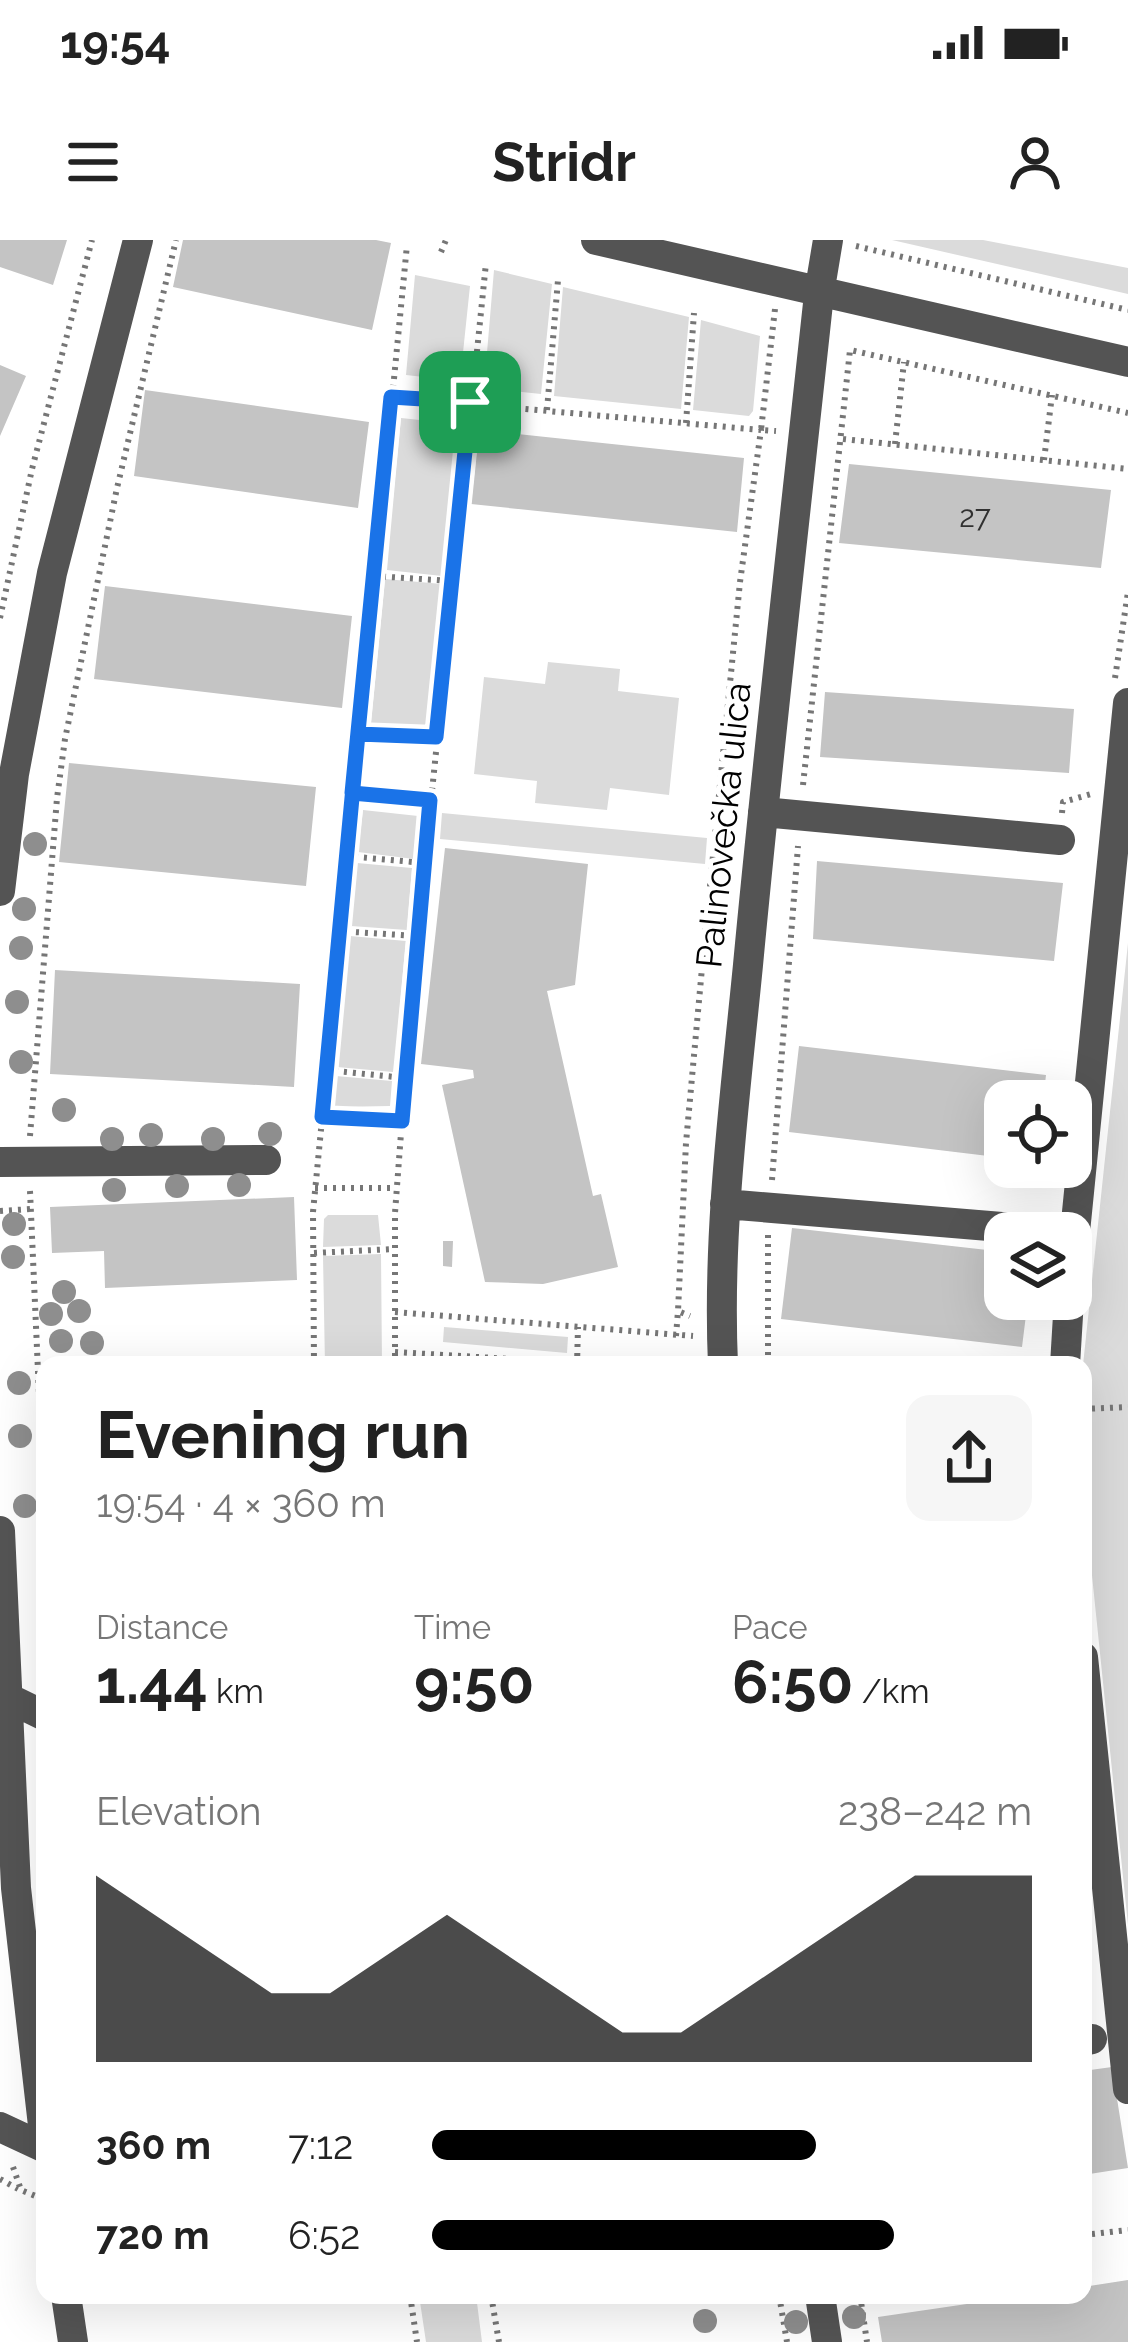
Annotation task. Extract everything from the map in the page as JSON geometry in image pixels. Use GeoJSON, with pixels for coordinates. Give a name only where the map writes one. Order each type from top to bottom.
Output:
{"type":"FeatureCollection","features":[{"type":"Feature","properties":{"kind":"street"},"geometry":{"type":"LineString","coordinates":[[0,891],[14,774],[52,573],[138,240]]}},
{"type":"Feature","properties":{"kind":"street"},"geometry":{"type":"LineString","coordinates":[[596,240],[1128,362]]}},
{"type":"Feature","properties":{"kind":"street","name":"Palinovečka ulica"},"geometry":{"type":"LineString","coordinates":[[723,1356],[719,1290],[725,1204],[763,812],[819,294],[840,243]]}},
{"type":"Feature","properties":{"kind":"street"},"geometry":{"type":"LineString","coordinates":[[1076,1212],[1128,703]]}},
{"type":"Feature","properties":{"kind":"street"},"geometry":{"type":"LineString","coordinates":[[763,812],[1060,841]]}},
{"type":"Feature","properties":{"kind":"street"},"geometry":{"type":"LineString","coordinates":[[15,1162],[266,1160]]}},
{"type":"Feature","properties":{"kind":"street"},"geometry":{"type":"LineString","coordinates":[[725,1204],[984,1226]]}},
{"type":"Feature","properties":{"kind":"street"},"geometry":{"type":"LineString","coordinates":[[1066,1356],[1068,1320]]}},
{"type":"Feature","properties":{"kind":"street"},"geometry":{"type":"LineString","coordinates":[[0,1532],[16,1888],[36,2066]]}},
{"type":"Feature","properties":{"kind":"street"},"geometry":{"type":"LineString","coordinates":[[4,1696],[36,1712]]}},
{"type":"Feature","properties":{"kind":"street"},"geometry":{"type":"LineString","coordinates":[[1092,1743],[1128,2089]]}},
{"type":"Feature","properties":{"kind":"street"},"geometry":{"type":"LineString","coordinates":[[0,2127],[36,2142]]}},
{"type":"Feature","properties":{"kind":"street"},"geometry":{"type":"LineString","coordinates":[[67,2304],[73,2342]]}},
{"type":"Feature","properties":{"kind":"street"},"geometry":{"type":"LineString","coordinates":[[821,2304],[827,2342]]}},
{"type":"Feature","properties":{"kind":"path"},"geometry":{"type":"LineString","coordinates":[[0,618],[32,469],[92,240]]}},
{"type":"Feature","properties":{"kind":"path"},"geometry":{"type":"LineString","coordinates":[[38,1356],[31,1208],[15,1162],[33,1076],[65,739],[117,488],[176,240]]}},
{"type":"Feature","properties":{"kind":"path"},"geometry":{"type":"LineString","coordinates":[[441,252],[446,240]]}},
{"type":"Feature","properties":{"kind":"path"},"geometry":{"type":"LineString","coordinates":[[840,243],[1128,310]]}},
{"type":"Feature","properties":{"kind":"path"},"geometry":{"type":"LineString","coordinates":[[314,1356],[315,1188],[406,245]]}},
{"type":"Feature","properties":{"kind":"path"},"geometry":{"type":"LineString","coordinates":[[395,1356],[397,1188],[405,1078],[486,263]]}},
{"type":"Feature","properties":{"kind":"path"},"geometry":{"type":"LineString","coordinates":[[547,410],[558,280]]}},
{"type":"Feature","properties":{"kind":"path"},"geometry":{"type":"LineString","coordinates":[[686,423],[694,313]]}},
{"type":"Feature","properties":{"kind":"path"},"geometry":{"type":"LineString","coordinates":[[676,1336],[686,1144],[740,582],[775,336]]}},
{"type":"Feature","properties":{"kind":"path"},"geometry":{"type":"LineString","coordinates":[[769,1356],[769,1208],[800,815],[850,350],[1128,413]]}},
{"type":"Feature","properties":{"kind":"path"},"geometry":{"type":"LineString","coordinates":[[896,445],[904,362]]}},
{"type":"Feature","properties":{"kind":"path"},"geometry":{"type":"LineString","coordinates":[[1044,460],[1052,395]]}},
{"type":"Feature","properties":{"kind":"path"},"geometry":{"type":"LineString","coordinates":[[391,397],[1128,469]]}},
{"type":"Feature","properties":{"kind":"path"},"geometry":{"type":"LineString","coordinates":[[374,576],[452,581]]}},
{"type":"Feature","properties":{"kind":"path"},"geometry":{"type":"LineString","coordinates":[[358,734],[436,737]]}},
{"type":"Feature","properties":{"kind":"path"},"geometry":{"type":"LineString","coordinates":[[352,793],[430,800]]}},
{"type":"Feature","properties":{"kind":"path"},"geometry":{"type":"LineString","coordinates":[[346,856],[424,863]]}},
{"type":"Feature","properties":{"kind":"path"},"geometry":{"type":"LineString","coordinates":[[338,931],[417,936]]}},
{"type":"Feature","properties":{"kind":"path"},"geometry":{"type":"LineString","coordinates":[[326,1070],[405,1078]]}},
{"type":"Feature","properties":{"kind":"path"},"geometry":{"type":"LineString","coordinates":[[322,1117],[402,1121]]}},
{"type":"Feature","properties":{"kind":"path"},"geometry":{"type":"LineString","coordinates":[[315,1188],[397,1188]]}},
{"type":"Feature","properties":{"kind":"path"},"geometry":{"type":"LineString","coordinates":[[0,1211],[31,1208]]}},
{"type":"Feature","properties":{"kind":"path"},"geometry":{"type":"LineString","coordinates":[[314,1253],[395,1249]]}},
{"type":"Feature","properties":{"kind":"path"},"geometry":{"type":"LineString","coordinates":[[395,1312],[702,1336],[702,1324],[678,1311]]}},
{"type":"Feature","properties":{"kind":"path"},"geometry":{"type":"LineString","coordinates":[[577,1356],[578,1328]]}},
{"type":"Feature","properties":{"kind":"path"},"geometry":{"type":"LineString","coordinates":[[395,1352],[437,1356]]}},
{"type":"Feature","properties":{"kind":"path"},"geometry":{"type":"LineString","coordinates":[[1092,1409],[1128,1407]]}},
{"type":"Feature","properties":{"kind":"path"},"geometry":{"type":"LineString","coordinates":[[0,2179],[20,2190]]}},
{"type":"Feature","properties":{"kind":"path"},"geometry":{"type":"LineString","coordinates":[[1092,2234],[1128,2230]]}},
{"type":"Feature","properties":{"kind":"path"},"geometry":{"type":"LineString","coordinates":[[411,2304],[416,2342]]}},
{"type":"Feature","properties":{"kind":"path"},"geometry":{"type":"LineString","coordinates":[[493,2304],[499,2342]]}},
{"type":"Feature","properties":{"kind":"path"},"geometry":{"type":"LineString","coordinates":[[781,2304],[787,2342]]}},
{"type":"Feature","properties":{"kind":"path"},"geometry":{"type":"LineString","coordinates":[[861,2304],[867,2342]]}},
{"type":"Feature","properties":{"kind":"shaded area"},"geometry":{"type":"Polygon","coordinates":[[[892,240],[983,240],[1128,268],[1128,294],[892,240]]]}},
{"type":"Feature","properties":{"kind":"shaded area"},"geometry":{"type":"Polygon","coordinates":[[[494,270],[552,284],[541,394],[484,388],[494,270]]]}},
{"type":"Feature","properties":{"kind":"shaded area"},"geometry":{"type":"Polygon","coordinates":[[[415,275],[470,286],[460,381],[406,375],[415,275]]]}},
{"type":"Feature","properties":{"kind":"shaded area"},"geometry":{"type":"Polygon","coordinates":[[[563,287],[689,317],[681,409],[554,396],[563,287]]]}},
{"type":"Feature","properties":{"kind":"shaded area"},"geometry":{"type":"Polygon","coordinates":[[[701,320],[760,336],[749,416],[693,410],[701,320]]]}},
{"type":"Feature","properties":{"kind":"shaded area"},"geometry":{"type":"Polygon","coordinates":[[[401,418],[457,424],[442,576],[387,570],[401,418]]]}},
{"type":"Feature","properties":{"kind":"shaded area"},"geometry":{"type":"Polygon","coordinates":[[[385,579],[442,584],[428,729],[371,724],[385,579]]]}},
{"type":"Feature","properties":{"kind":"shaded area"},"geometry":{"type":"Polygon","coordinates":[[[548,662],[620,669],[618,691],[679,698],[669,795],[610,788],[607,810],[535,803],[537,781],[474,774],[484,677],[545,684],[548,662]]]}},
{"type":"Feature","properties":{"kind":"shaded area"},"geometry":{"type":"Polygon","coordinates":[[[363,810],[418,816],[414,859],[358,852],[363,810]]]}},
{"type":"Feature","properties":{"kind":"shaded area"},"geometry":{"type":"Polygon","coordinates":[[[442,813],[707,838],[705,864],[440,839],[442,813]]]}},
{"type":"Feature","properties":{"kind":"shaded area"},"geometry":{"type":"Polygon","coordinates":[[[357,863],[412,868],[407,930],[351,926],[357,863]]]}},
{"type":"Feature","properties":{"kind":"shaded area"},"geometry":{"type":"Polygon","coordinates":[[[350,936],[406,941],[393,1072],[337,1067],[350,936]]]}},
{"type":"Feature","properties":{"kind":"shaded area"},"geometry":{"type":"Polygon","coordinates":[[[1128,943],[1128,1925],[1092,1575],[1092,1356],[1084,1356],[1088,1320],[1092,1320],[1092,1281],[1128,943]]]}},
{"type":"Feature","properties":{"kind":"shaded area"},"geometry":{"type":"Polygon","coordinates":[[[336,1076],[392,1081],[390,1106],[334,1107],[336,1076]]]}},
{"type":"Feature","properties":{"kind":"shaded area"},"geometry":{"type":"Polygon","coordinates":[[[328,1215],[378,1215],[381,1245],[323,1247],[328,1215]]]}},
{"type":"Feature","properties":{"kind":"shaded area"},"geometry":{"type":"Polygon","coordinates":[[[381,1254],[382,1356],[325,1356],[323,1256],[381,1254]]]}},
{"type":"Feature","properties":{"kind":"shaded area"},"geometry":{"type":"Polygon","coordinates":[[[444,1327],[568,1337],[567,1353],[443,1342],[444,1327]]]}},
{"type":"Feature","properties":{"kind":"shaded area"},"geometry":{"type":"Polygon","coordinates":[[[420,2304],[477,2304],[482,2342],[426,2342],[420,2304]]]}},
{"type":"Feature","properties":{"kind":"building"},"geometry":{"type":"Polygon","coordinates":[[[0,240],[67,240],[53,285],[0,267],[0,240]]]}},
{"type":"Feature","properties":{"kind":"building"},"geometry":{"type":"Polygon","coordinates":[[[183,240],[391,243],[372,330],[173,287],[183,240]]]}},
{"type":"Feature","properties":{"kind":"building"},"geometry":{"type":"Polygon","coordinates":[[[0,365],[26,376],[0,436],[0,365]]]}},
{"type":"Feature","properties":{"kind":"building"},"geometry":{"type":"Polygon","coordinates":[[[145,390],[369,422],[358,508],[134,476],[145,390]]]}},
{"type":"Feature","properties":{"kind":"building"},"geometry":{"type":"Polygon","coordinates":[[[479,430],[744,458],[737,532],[471,504],[479,430]]]}},
{"type":"Feature","properties":{"kind":"building"},"geometry":{"type":"Polygon","coordinates":[[[849,464],[1111,490],[1101,568],[839,543],[849,464]]]}},
{"type":"Feature","properties":{"kind":"building"},"geometry":{"type":"Polygon","coordinates":[[[105,586],[352,616],[342,708],[94,679],[105,586]]]}},
{"type":"Feature","properties":{"kind":"building"},"geometry":{"type":"Polygon","coordinates":[[[825,692],[1074,709],[1069,773],[820,757],[825,692]]]}},
{"type":"Feature","properties":{"kind":"building"},"geometry":{"type":"Polygon","coordinates":[[[69,763],[316,787],[306,886],[59,862],[69,763]]]}},
{"type":"Feature","properties":{"kind":"building"},"geometry":{"type":"Polygon","coordinates":[[[445,848],[588,864],[575,985],[547,991],[593,1196],[601,1194],[618,1267],[543,1284],[485,1282],[442,1085],[474,1078],[473,1070],[421,1064],[445,848]]]}},
{"type":"Feature","properties":{"kind":"building"},"geometry":{"type":"Polygon","coordinates":[[[817,861],[1063,883],[1054,961],[813,939],[817,861]]]}},
{"type":"Feature","properties":{"kind":"building"},"geometry":{"type":"Polygon","coordinates":[[[55,970],[300,984],[294,1087],[50,1074],[55,970]]]}},
{"type":"Feature","properties":{"kind":"building"},"geometry":{"type":"Polygon","coordinates":[[[799,1046],[1046,1075],[1045,1080],[984,1080],[984,1155],[789,1132],[799,1046]]]}},
{"type":"Feature","properties":{"kind":"building"},"geometry":{"type":"Polygon","coordinates":[[[294,1197],[297,1280],[105,1288],[104,1251],[52,1253],[50,1207],[294,1197]]]}},
{"type":"Feature","properties":{"kind":"building"},"geometry":{"type":"Polygon","coordinates":[[[792,1228],[984,1250],[984,1320],[1025,1320],[1022,1347],[781,1319],[792,1228]]]}},
{"type":"Feature","properties":{"kind":"building"},"geometry":{"type":"Polygon","coordinates":[[[443,1241],[453,1241],[452,1267],[443,1266],[443,1241]]]}},
{"type":"Feature","properties":{"kind":"building"},"geometry":{"type":"Polygon","coordinates":[[[1112,2067],[1128,2168],[1092,2174],[1092,2070],[1112,2067]]]}},
{"type":"Feature","properties":{"kind":"building"},"geometry":{"type":"Polygon","coordinates":[[[1128,2280],[1128,2342],[882,2342],[878,2317],[967,2304],[1092,2304],[1092,2286],[1128,2280]]]}},
{"type":"Feature","properties":{"kind":"route"},"geometry":{"type":"LineString","coordinates":[[470,402],[391,397],[352,793],[430,800],[402,1121],[322,1117],[358,734],[436,737],[470,402]]}}]}
